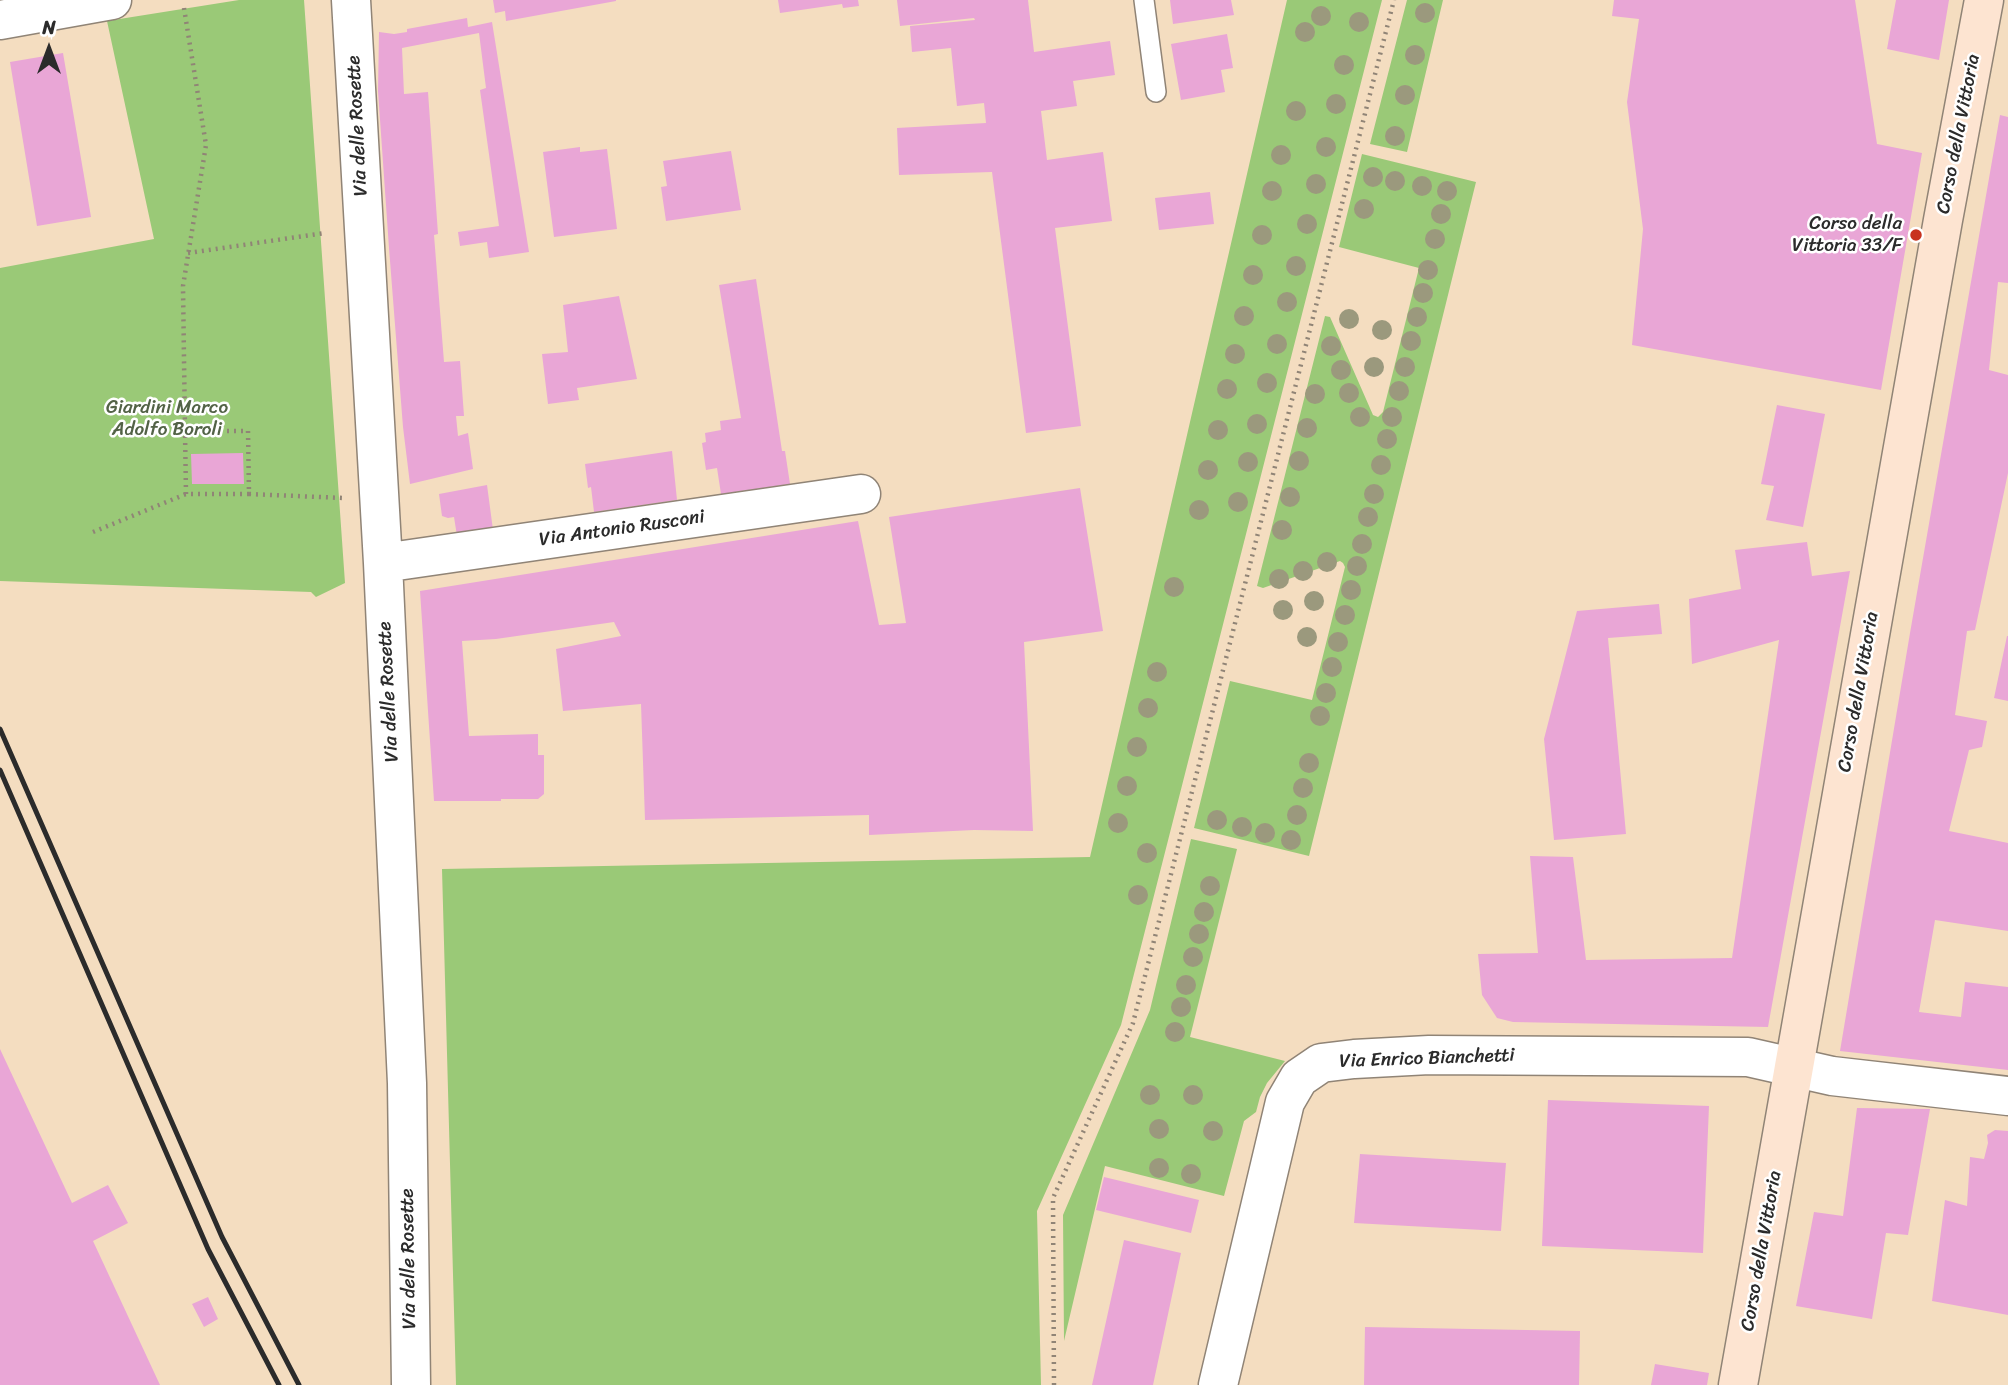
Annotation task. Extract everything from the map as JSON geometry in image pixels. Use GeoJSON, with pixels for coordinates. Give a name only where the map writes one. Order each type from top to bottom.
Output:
{"type":"FeatureCollection","features":[{"type":"Feature","properties":{"kind":"main road","name":"Corso della Vittoria"},"geometry":{"type":"LineString","coordinates":[[1738,1385],[1933,274],[1984,0]]}},
{"type":"Feature","properties":{"kind":"street"},"geometry":{"type":"LineString","coordinates":[[0,20],[112,0]]}},
{"type":"Feature","properties":{"kind":"street","name":"Via delle Rosette"},"geometry":{"type":"LineString","coordinates":[[351,0],[383,563],[407,1083],[411,1385]]}},
{"type":"Feature","properties":{"kind":"street","name":"Via Antonio Rusconi"},"geometry":{"type":"LineString","coordinates":[[383,563],[861,494]]}},
{"type":"Feature","properties":{"kind":"street","name":"Via Enrico Bianchetti"},"geometry":{"type":"LineString","coordinates":[[1218,1385],[1285,1102],[1299,1078],[1321,1063],[1429,1055],[1748,1057],[1832,1076],[2008,1096]]}},
{"type":"Feature","properties":{"kind":"lane"},"geometry":{"type":"LineString","coordinates":[[1144,0],[1156,92]]}},
{"type":"Feature","properties":{"kind":"path"},"geometry":{"type":"LineString","coordinates":[[1054,1385],[1053,1198],[1133,1023],[1394,0]]}},
{"type":"Feature","properties":{"kind":"path"},"geometry":{"type":"LineString","coordinates":[[184,8],[206,145],[183,286],[186,494]]}},
{"type":"Feature","properties":{"kind":"path"},"geometry":{"type":"LineString","coordinates":[[188,253],[325,233]]}},
{"type":"Feature","properties":{"kind":"path"},"geometry":{"type":"LineString","coordinates":[[185,431],[248,431],[249,494]]}},
{"type":"Feature","properties":{"kind":"path"},"geometry":{"type":"LineString","coordinates":[[93,532],[186,494],[344,498]]}},
{"type":"Feature","properties":{"kind":"green space","name":"Giardini Marco Adolfo Boroli"},"geometry":{"type":"Polygon","coordinates":[[[239,0],[304,0],[345,583],[316,597],[311,592],[0,581],[0,268],[154,239],[107,21],[239,0]]]}},
{"type":"Feature","properties":{"kind":"green space"},"geometry":{"type":"Polygon","coordinates":[[[1287,0],[1382,0],[1121,1025],[1037,1211],[1041,1385],[456,1385],[442,869],[1090,857],[1287,0]]]}},
{"type":"Feature","properties":{"kind":"green space"},"geometry":{"type":"Polygon","coordinates":[[[1407,0],[1443,0],[1407,152],[1370,144],[1407,0]]]}},
{"type":"Feature","properties":{"kind":"green space"},"geometry":{"type":"Polygon","coordinates":[[[1362,154],[1476,182],[1309,856],[1194,828],[1230,681],[1312,700],[1345,567],[1340,561],[1263,588],[1257,586],[1325,316],[1330,317],[1373,415],[1378,417],[1383,412],[1419,268],[1339,247],[1362,154]]]}},
{"type":"Feature","properties":{"kind":"green space"},"geometry":{"type":"Polygon","coordinates":[[[1191,839],[1237,849],[1190,1037],[1285,1061],[1267,1083],[1256,1112],[1244,1121],[1224,1196],[1105,1166],[1064,1341],[1063,1215],[1150,1010],[1191,839]]]}},
{"type":"Feature","properties":{"kind":"building"},"geometry":{"type":"Polygon","coordinates":[[[493,0],[616,1],[506,21],[505,11],[495,13],[493,0]]]}},
{"type":"Feature","properties":{"kind":"building"},"geometry":{"type":"Polygon","coordinates":[[[778,0],[858,0],[859,6],[843,8],[842,4],[780,13],[778,0]]]}},
{"type":"Feature","properties":{"kind":"building"},"geometry":{"type":"Polygon","coordinates":[[[897,0],[1028,0],[1034,52],[1110,41],[1115,75],[1073,81],[1077,106],[1041,111],[1047,160],[1103,152],[1112,221],[1055,228],[1081,426],[1026,433],[992,172],[899,175],[897,128],[986,123],[984,103],[957,106],[951,48],[912,52],[910,26],[975,20],[974,18],[900,26],[897,0]]]}},
{"type":"Feature","properties":{"kind":"building"},"geometry":{"type":"Polygon","coordinates":[[[1170,0],[1231,0],[1234,15],[1173,24],[1170,0]]]}},
{"type":"Feature","properties":{"kind":"building"},"geometry":{"type":"Polygon","coordinates":[[[1614,0],[1855,0],[1877,144],[1922,153],[1881,390],[1632,345],[1643,229],[1627,102],[1639,19],[1612,16],[1614,0]]]}},
{"type":"Feature","properties":{"kind":"building"},"geometry":{"type":"Polygon","coordinates":[[[1896,0],[1949,0],[1939,60],[1887,49],[1896,0]]]}},
{"type":"Feature","properties":{"kind":"building"},"geometry":{"type":"Polygon","coordinates":[[[467,18],[468,27],[492,22],[529,252],[489,258],[487,242],[460,246],[458,232],[499,226],[480,90],[486,88],[479,33],[402,48],[404,94],[428,92],[438,234],[434,235],[444,362],[460,361],[464,416],[456,416],[458,436],[468,433],[473,469],[410,484],[403,427],[378,91],[379,32],[407,32],[407,29],[467,18]]]}},
{"type":"Feature","properties":{"kind":"building"},"geometry":{"type":"Polygon","coordinates":[[[1227,34],[1233,68],[1221,70],[1225,92],[1181,100],[1171,44],[1227,34]]]}},
{"type":"Feature","properties":{"kind":"building"},"geometry":{"type":"Polygon","coordinates":[[[63,53],[91,217],[37,226],[10,62],[63,53]]]}},
{"type":"Feature","properties":{"kind":"building"},"geometry":{"type":"Polygon","coordinates":[[[2000,115],[2008,117],[2008,283],[1998,282],[1989,370],[2008,375],[2008,473],[1975,630],[1967,631],[1955,715],[1987,721],[1982,747],[1969,750],[1949,831],[2008,843],[2008,931],[1935,920],[1919,1012],[1961,1017],[1965,982],[2008,987],[2008,1070],[1840,1051],[2000,115]]]}},
{"type":"Feature","properties":{"kind":"building"},"geometry":{"type":"Polygon","coordinates":[[[580,147],[580,152],[607,149],[617,229],[554,237],[543,152],[580,147]]]}},
{"type":"Feature","properties":{"kind":"building"},"geometry":{"type":"Polygon","coordinates":[[[731,151],[741,210],[666,221],[661,187],[667,186],[663,161],[731,151]]]}},
{"type":"Feature","properties":{"kind":"building"},"geometry":{"type":"Polygon","coordinates":[[[1210,192],[1214,224],[1159,230],[1155,198],[1210,192]]]}},
{"type":"Feature","properties":{"kind":"building"},"geometry":{"type":"Polygon","coordinates":[[[756,279],[782,451],[785,451],[790,484],[721,494],[717,468],[706,470],[702,443],[706,442],[705,433],[721,430],[720,421],[741,418],[719,285],[756,279]]]}},
{"type":"Feature","properties":{"kind":"building"},"geometry":{"type":"Polygon","coordinates":[[[619,296],[637,379],[577,388],[579,400],[548,404],[542,354],[568,352],[563,305],[619,296]]]}},
{"type":"Feature","properties":{"kind":"building"},"geometry":{"type":"Polygon","coordinates":[[[1777,405],[1825,414],[1803,527],[1766,520],[1774,486],[1761,484],[1777,405]]]}},
{"type":"Feature","properties":{"kind":"building"},"geometry":{"type":"Polygon","coordinates":[[[672,451],[677,500],[594,512],[585,464],[672,451]]]}},
{"type":"Feature","properties":{"kind":"building"},"geometry":{"type":"Polygon","coordinates":[[[243,453],[244,484],[192,484],[191,454],[243,453]]]}},
{"type":"Feature","properties":{"kind":"building"},"geometry":{"type":"Polygon","coordinates":[[[487,485],[493,530],[457,536],[454,517],[442,516],[439,494],[487,485]]]}},
{"type":"Feature","properties":{"kind":"building"},"geometry":{"type":"Polygon","coordinates":[[[1080,488],[1103,631],[1024,642],[1033,831],[974,830],[869,835],[869,815],[645,820],[641,704],[563,711],[556,649],[621,636],[614,622],[496,639],[462,641],[469,736],[538,734],[538,755],[544,755],[544,794],[538,799],[434,801],[420,591],[858,521],[879,625],[906,623],[889,517],[1080,488]]]}},
{"type":"Feature","properties":{"kind":"building"},"geometry":{"type":"Polygon","coordinates":[[[1807,542],[1812,576],[1850,571],[1768,1027],[1513,1022],[1497,1018],[1482,995],[1478,954],[1538,953],[1530,856],[1573,857],[1586,960],[1732,958],[1779,640],[1692,664],[1689,599],[1741,589],[1735,550],[1807,542]]]}},
{"type":"Feature","properties":{"kind":"building"},"geometry":{"type":"Polygon","coordinates":[[[1659,604],[1662,634],[1608,638],[1626,834],[1554,840],[1544,739],[1577,611],[1659,604]]]}},
{"type":"Feature","properties":{"kind":"building"},"geometry":{"type":"Polygon","coordinates":[[[2008,636],[2008,701],[1994,698],[2008,636]]]}},
{"type":"Feature","properties":{"kind":"building"},"geometry":{"type":"Polygon","coordinates":[[[0,1049],[72,1203],[108,1185],[128,1223],[93,1241],[160,1385],[0,1385],[0,1049]]]}},
{"type":"Feature","properties":{"kind":"building"},"geometry":{"type":"Polygon","coordinates":[[[1548,1100],[1709,1106],[1703,1253],[1542,1246],[1548,1100]]]}},
{"type":"Feature","properties":{"kind":"building"},"geometry":{"type":"Polygon","coordinates":[[[1857,1108],[1930,1109],[1908,1235],[1886,1233],[1872,1319],[1796,1306],[1814,1212],[1843,1216],[1857,1108]]]}},
{"type":"Feature","properties":{"kind":"building"},"geometry":{"type":"Polygon","coordinates":[[[1995,1130],[2008,1131],[2008,1315],[1932,1301],[1945,1200],[1967,1206],[1970,1157],[1984,1159],[1987,1135],[1995,1130]]]}},
{"type":"Feature","properties":{"kind":"building"},"geometry":{"type":"Polygon","coordinates":[[[1360,1154],[1506,1163],[1501,1231],[1354,1223],[1360,1154]]]}},
{"type":"Feature","properties":{"kind":"building"},"geometry":{"type":"Polygon","coordinates":[[[1104,1177],[1199,1200],[1191,1233],[1096,1210],[1104,1177]]]}},
{"type":"Feature","properties":{"kind":"building"},"geometry":{"type":"Polygon","coordinates":[[[1124,1240],[1181,1253],[1153,1385],[1092,1385],[1124,1240]]]}},
{"type":"Feature","properties":{"kind":"building"},"geometry":{"type":"Polygon","coordinates":[[[208,1297],[218,1319],[204,1327],[192,1304],[208,1297]]]}},
{"type":"Feature","properties":{"kind":"building"},"geometry":{"type":"Polygon","coordinates":[[[1365,1327],[1580,1331],[1579,1385],[1364,1385],[1365,1327]]]}},
{"type":"Feature","properties":{"kind":"building"},"geometry":{"type":"Polygon","coordinates":[[[1655,1364],[1709,1373],[1707,1385],[1651,1385],[1655,1364]]]}},
{"type":"Feature","properties":{"kind":"railway"},"geometry":{"type":"LineString","coordinates":[[0,729],[222,1237],[299,1385]]}},
{"type":"Feature","properties":{"kind":"railway"},"geometry":{"type":"LineString","coordinates":[[0,770],[208,1249],[279,1385]]}},
{"type":"Feature","properties":{"kind":"place","name":"Corso della Vittoria 33/F"},"geometry":{"type":"Point","coordinates":[1916,235]}}]}
